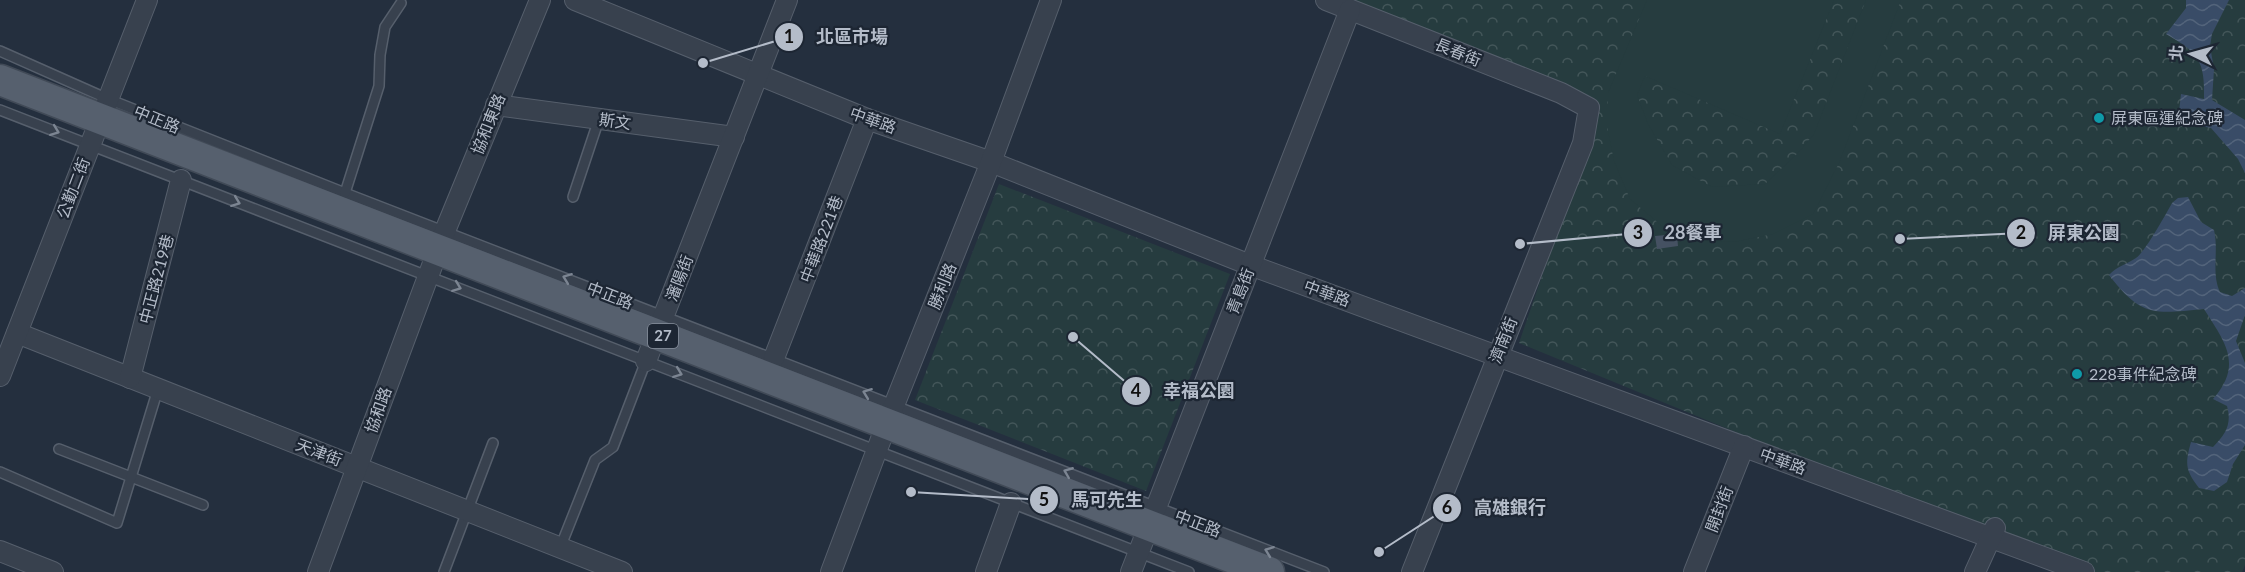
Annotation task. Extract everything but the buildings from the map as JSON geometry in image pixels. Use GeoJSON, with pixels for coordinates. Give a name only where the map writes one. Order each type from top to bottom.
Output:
{"type":"FeatureCollection","features":[{"type":"Feature","properties":{"kind":"main road","name":"中正路"},"geometry":{"type":"LineString","coordinates":[[0,80],[99,121],[1148,528],[1269,572]]}},
{"type":"Feature","properties":{"kind":"street","name":"公勤二街"},"geometry":{"type":"LineString","coordinates":[[0,376],[147,0]]}},
{"type":"Feature","properties":{"kind":"street","name":"協和東路"},"geometry":{"type":"LineString","coordinates":[[437,252],[540,0]]}},
{"type":"Feature","properties":{"kind":"street","name":"中華路"},"geometry":{"type":"LineString","coordinates":[[575,0],[867,119],[991,162],[1250,265],[1744,447],[1992,532],[2084,572]]}},
{"type":"Feature","properties":{"kind":"street","name":"瀋陽街"},"geometry":{"type":"LineString","coordinates":[[656,337],[788,0]]}},
{"type":"Feature","properties":{"kind":"street","name":"勝利路"},"geometry":{"type":"LineString","coordinates":[[831,572],[886,426],[991,162],[1051,0]]}},
{"type":"Feature","properties":{"kind":"street","name":"長春街"},"geometry":{"type":"LineString","coordinates":[[1326,0],[1560,93],[1588,108]]}},
{"type":"Feature","properties":{"kind":"street","name":"青島街"},"geometry":{"type":"LineString","coordinates":[[1131,572],[1350,10]]}},
{"type":"Feature","properties":{"kind":"street","name":"斯文"},"geometry":{"type":"LineString","coordinates":[[496,105],[734,137]]}},
{"type":"Feature","properties":{"kind":"street","name":"濟南街"},"geometry":{"type":"LineString","coordinates":[[1412,572],[1583,142],[1588,108]]}},
{"type":"Feature","properties":{"kind":"street","name":"中華路221巷"},"geometry":{"type":"LineString","coordinates":[[774,358],[867,119]]}},
{"type":"Feature","properties":{"kind":"street","name":"中正路219巷"},"geometry":{"type":"LineString","coordinates":[[130,378],[181,180]]}},
{"type":"Feature","properties":{"kind":"street","name":"協和路"},"geometry":{"type":"LineString","coordinates":[[318,572],[437,252]]}},
{"type":"Feature","properties":{"kind":"street","name":"天津街"},"geometry":{"type":"LineString","coordinates":[[17,333],[612,570]]}},
{"type":"Feature","properties":{"kind":"street","name":"開封街"},"geometry":{"type":"LineString","coordinates":[[1694,572],[1744,447]]}},
{"type":"Feature","properties":{"kind":"street"},"geometry":{"type":"LineString","coordinates":[[986,572],[1011,503]]}},
{"type":"Feature","properties":{"kind":"street"},"geometry":{"type":"LineString","coordinates":[[1975,572],[1992,532]]}},
{"type":"Feature","properties":{"kind":"street"},"geometry":{"type":"LineString","coordinates":[[0,551],[53,572]]}},
{"type":"Feature","properties":{"kind":"lane"},"geometry":{"type":"LineString","coordinates":[[345,193],[379,86],[380,55],[385,27],[400,3]]}},
{"type":"Feature","properties":{"kind":"lane","name":"中正路"},"geometry":{"type":"LineString","coordinates":[[0,51],[181,180],[437,252]]}},
{"type":"Feature","properties":{"kind":"lane","name":"中正路"},"geometry":{"type":"LineString","coordinates":[[0,110],[99,121],[345,193],[437,252]]}},
{"type":"Feature","properties":{"kind":"lane"},"geometry":{"type":"LineString","coordinates":[[573,197],[599,119]]}},
{"type":"Feature","properties":{"kind":"lane","name":"中正路"},"geometry":{"type":"LineString","coordinates":[[656,337],[774,358],[1011,503],[1148,528],[1324,572]]}},
{"type":"Feature","properties":{"kind":"lane","name":"瀋陽街"},"geometry":{"type":"LineString","coordinates":[[560,548],[595,460],[613,447],[656,337]]}},
{"type":"Feature","properties":{"kind":"lane"},"geometry":{"type":"LineString","coordinates":[[0,472],[117,523],[158,389]]}},
{"type":"Feature","properties":{"kind":"lane"},"geometry":{"type":"LineString","coordinates":[[444,572],[493,443]]}},
{"type":"Feature","properties":{"kind":"lane"},"geometry":{"type":"LineString","coordinates":[[59,449],[203,505]]}},
{"type":"Feature","properties":{"kind":"lane","name":"中正路"},"geometry":{"type":"LineString","coordinates":[[1148,528],[1189,572]]}},
{"type":"Feature","properties":{"kind":"green space"},"geometry":{"type":"Polygon","coordinates":[[[1345,0],[2245,0],[2245,565],[2242,572],[2092,572],[1794,456],[1519,343],[1590,136],[1594,104],[1585,95],[1345,0]]]}},
{"type":"Feature","properties":{"kind":"green space"},"geometry":{"type":"Polygon","coordinates":[[[1647,0],[1834,0],[1780,134],[1645,76],[1637,95],[1648,124],[1672,165],[1712,187],[1765,184],[1797,154],[1814,134],[1866,0],[1901,0],[1839,163],[1813,214],[1773,234],[1734,242],[1698,241],[1662,226],[1630,199],[1614,161],[1608,131],[1608,93],[1647,0]]]}},
{"type":"Feature","properties":{"kind":"green space"},"geometry":{"type":"Polygon","coordinates":[[[999,184],[1230,274],[1146,491],[915,400],[999,184]]]}},
{"type":"Feature","properties":{"kind":"water"},"geometry":{"type":"Polygon","coordinates":[[[2186,0],[2229,0],[2212,34],[2210,46],[2214,69],[2212,100],[2245,120],[2245,173],[2238,159],[2211,128],[2178,121],[2181,94],[2204,99],[2203,75],[2198,59],[2186,47],[2166,34],[2186,8],[2186,0]]]}},
{"type":"Feature","properties":{"kind":"water"},"geometry":{"type":"Polygon","coordinates":[[[2188,197],[2201,222],[2214,230],[2215,270],[2220,292],[2232,296],[2245,288],[2245,315],[2236,341],[2245,363],[2245,445],[2233,464],[2227,482],[2214,491],[2199,488],[2191,476],[2187,461],[2191,442],[2213,447],[2227,428],[2229,418],[2227,406],[2213,399],[2227,375],[2228,353],[2224,342],[2204,309],[2173,312],[2150,310],[2130,299],[2109,275],[2140,254],[2172,203],[2178,198],[2188,197]]]}},
{"type":"Feature","properties":{"kind":"place","name":"北區市場"},"geometry":{"type":"Point","coordinates":[703,63]}},
{"type":"Feature","properties":{"kind":"place","name":"屏東區運紀念碑"},"geometry":{"type":"Point","coordinates":[2099,118]}},
{"type":"Feature","properties":{"kind":"place","name":"屏東公園"},"geometry":{"type":"Point","coordinates":[1900,239]}},
{"type":"Feature","properties":{"kind":"place","name":"28餐車"},"geometry":{"type":"Point","coordinates":[1520,244]}},
{"type":"Feature","properties":{"kind":"place","name":"幸福公園"},"geometry":{"type":"Point","coordinates":[1073,337]}},
{"type":"Feature","properties":{"kind":"place","name":"228事件紀念碑"},"geometry":{"type":"Point","coordinates":[2077,374]}},
{"type":"Feature","properties":{"kind":"place","name":"馬可先生"},"geometry":{"type":"Point","coordinates":[911,492]}},
{"type":"Feature","properties":{"kind":"place","name":"高雄銀行"},"geometry":{"type":"Point","coordinates":[1379,552]}}]}
